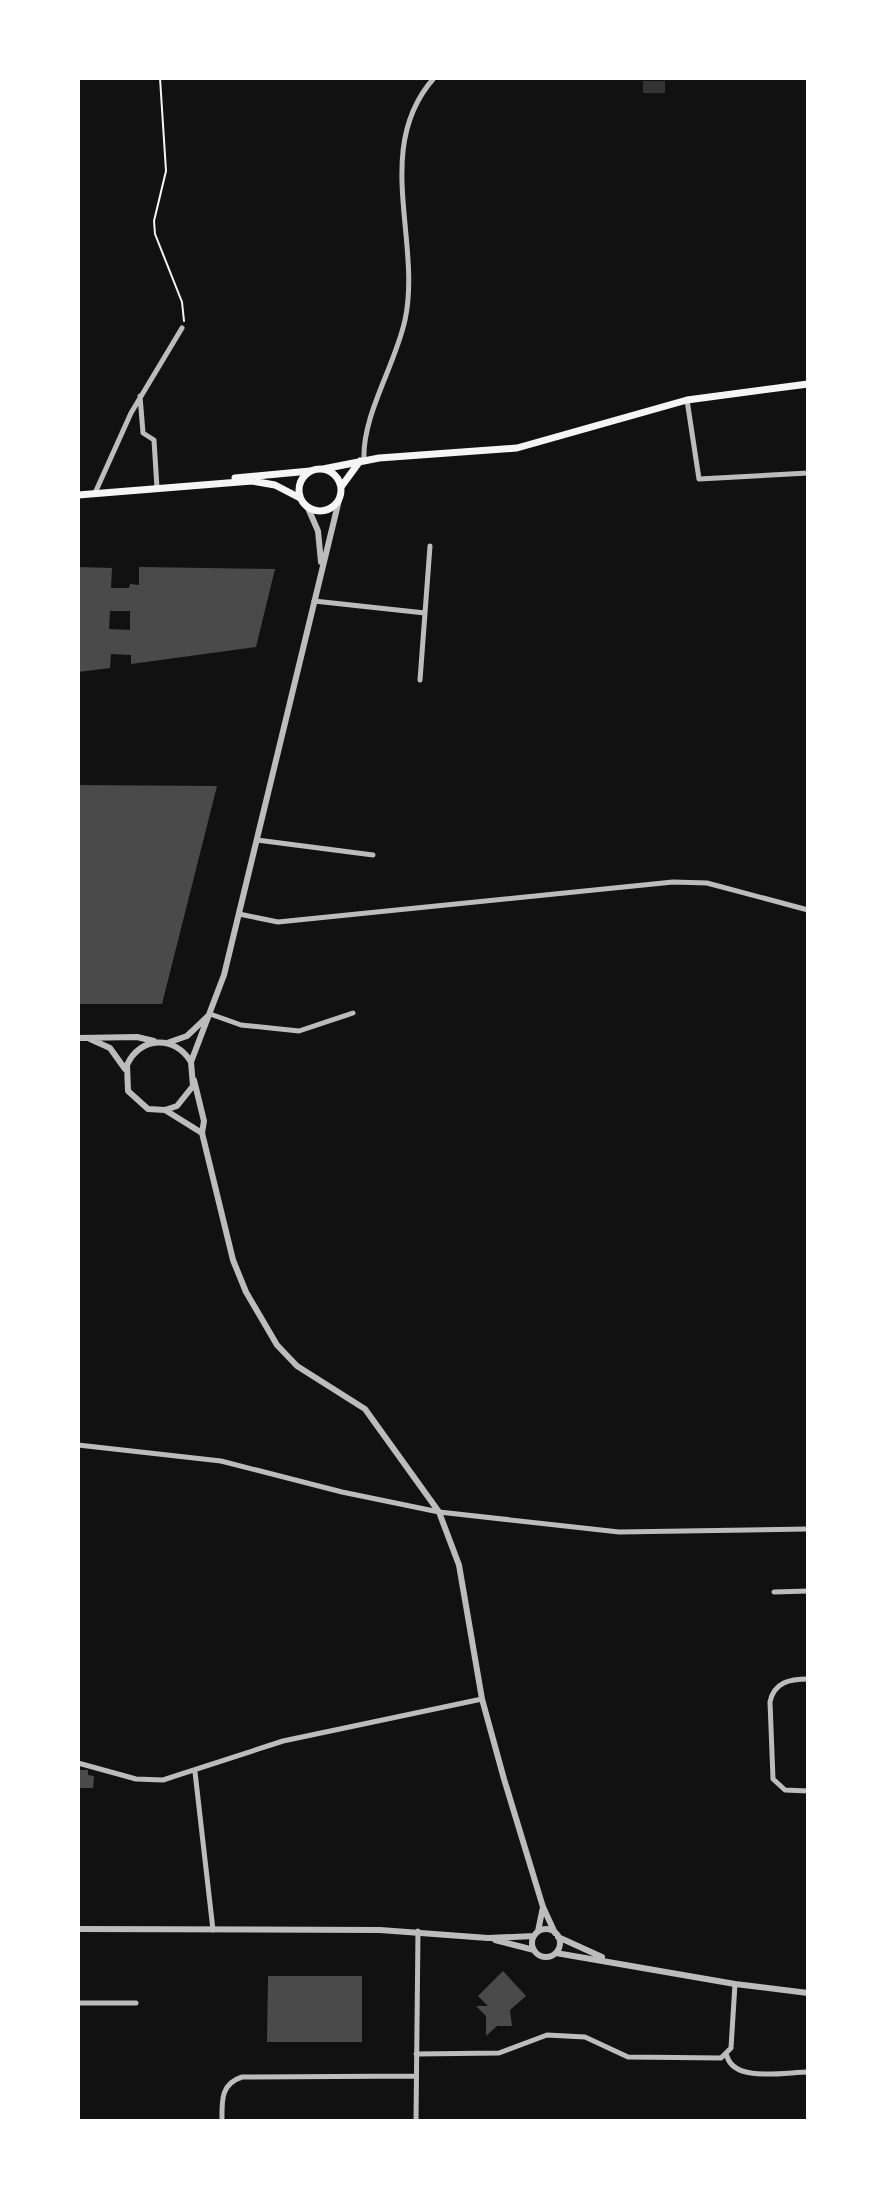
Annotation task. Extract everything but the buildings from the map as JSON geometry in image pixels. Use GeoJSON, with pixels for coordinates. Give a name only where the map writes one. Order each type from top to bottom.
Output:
{"type":"FeatureCollection","features":[{"type":"Feature","properties":{"kind":"main road"},"geometry":{"type":"LineString","coordinates":[[78,495],[310,471],[362,460],[517,448],[687,400],[808,384]]}},
{"type":"Feature","properties":{"kind":"main road"},"geometry":{"type":"LineString","coordinates":[[226,481],[270,483],[300,498],[308,508],[327,510],[339,500],[341,487],[362,460]]}},
{"type":"Feature","properties":{"kind":"main road"},"geometry":{"type":"LineString","coordinates":[[323,469],[334,474],[341,487]]}},
{"type":"Feature","properties":{"kind":"main road"},"geometry":{"type":"LineString","coordinates":[[300,498],[299,482],[310,471]]}},
{"type":"Feature","properties":{"kind":"street"},"geometry":{"type":"LineString","coordinates":[[362,460],[364,437],[393,364],[408,304],[401,161],[414,116],[434,78]]}},
{"type":"Feature","properties":{"kind":"street"},"geometry":{"type":"LineString","coordinates":[[95,493],[140,396],[182,328]]}},
{"type":"Feature","properties":{"kind":"street"},"geometry":{"type":"LineString","coordinates":[[140,396],[143,433],[154,440],[157,488]]}},
{"type":"Feature","properties":{"kind":"street"},"geometry":{"type":"LineString","coordinates":[[687,400],[699,479],[808,473]]}},
{"type":"Feature","properties":{"kind":"street"},"geometry":{"type":"LineString","coordinates":[[191,1062],[221,985],[339,500]]}},
{"type":"Feature","properties":{"kind":"street"},"geometry":{"type":"LineString","coordinates":[[308,508],[320,538],[322,568]]}},
{"type":"Feature","properties":{"kind":"street"},"geometry":{"type":"LineString","coordinates":[[420,680],[430,546]]}},
{"type":"Feature","properties":{"kind":"street"},"geometry":{"type":"LineString","coordinates":[[314,601],[425,613]]}},
{"type":"Feature","properties":{"kind":"street"},"geometry":{"type":"LineString","coordinates":[[257,840],[373,855]]}},
{"type":"Feature","properties":{"kind":"street"},"geometry":{"type":"LineString","coordinates":[[239,914],[278,922],[673,882],[707,883],[808,910]]}},
{"type":"Feature","properties":{"kind":"street"},"geometry":{"type":"LineString","coordinates":[[210,1014],[241,1025],[299,1031],[353,1013]]}},
{"type":"Feature","properties":{"kind":"street"},"geometry":{"type":"LineString","coordinates":[[167,1043],[192,1033],[210,1014]]}},
{"type":"Feature","properties":{"kind":"street"},"geometry":{"type":"LineString","coordinates":[[82,1038],[137,1037],[167,1043],[182,1050],[191,1062],[204,1121],[202,1133],[233,1260],[246,1292],[277,1345],[297,1366],[365,1409],[439,1512],[459,1565],[482,1699],[543,1907],[556,1935],[556,1953]]}},
{"type":"Feature","properties":{"kind":"street"},"geometry":{"type":"LineString","coordinates":[[82,1038],[110,1048],[126,1070]]}},
{"type":"Feature","properties":{"kind":"street"},"geometry":{"type":"LineString","coordinates":[[157,1042],[138,1049],[126,1070],[126,1086],[134,1100],[148,1109],[165,1110],[202,1133]]}},
{"type":"Feature","properties":{"kind":"street"},"geometry":{"type":"LineString","coordinates":[[165,1110],[187,1097],[194,1080]]}},
{"type":"Feature","properties":{"kind":"street"},"geometry":{"type":"LineString","coordinates":[[78,1445],[221,1461],[342,1492],[439,1512],[619,1532],[808,1529]]}},
{"type":"Feature","properties":{"kind":"street"},"geometry":{"type":"LineString","coordinates":[[774,1592],[808,1591]]}},
{"type":"Feature","properties":{"kind":"street"},"geometry":{"type":"LineString","coordinates":[[805,1679],[783,1683],[771,1698],[772,1770],[775,1783],[781,1788],[808,1791]]}},
{"type":"Feature","properties":{"kind":"street"},"geometry":{"type":"LineString","coordinates":[[78,1763],[146,1780],[163,1780],[283,1741],[482,1699]]}},
{"type":"Feature","properties":{"kind":"street"},"geometry":{"type":"LineString","coordinates":[[195,1772],[213,1930]]}},
{"type":"Feature","properties":{"kind":"street"},"geometry":{"type":"LineString","coordinates":[[534,1950],[543,1907]]}},
{"type":"Feature","properties":{"kind":"street"},"geometry":{"type":"LineString","coordinates":[[78,1929],[418,1931],[488,1938],[534,1950],[544,1957],[556,1953],[608,1960],[735,1984],[808,1993]]}},
{"type":"Feature","properties":{"kind":"street"},"geometry":{"type":"LineString","coordinates":[[416,2121],[418,1931]]}},
{"type":"Feature","properties":{"kind":"street"},"geometry":{"type":"LineString","coordinates":[[488,1938],[556,1935],[608,1960]]}},
{"type":"Feature","properties":{"kind":"street"},"geometry":{"type":"LineString","coordinates":[[735,1984],[732,2043],[727,2056],[730,2065],[741,2072],[808,2072]]}},
{"type":"Feature","properties":{"kind":"street"},"geometry":{"type":"LineString","coordinates":[[78,2003],[136,2003]]}},
{"type":"Feature","properties":{"kind":"street"},"geometry":{"type":"LineString","coordinates":[[416,2054],[499,2053],[547,2035],[585,2037],[628,2057],[727,2056]]}},
{"type":"Feature","properties":{"kind":"street"},"geometry":{"type":"LineString","coordinates":[[222,2121],[225,2088],[242,2077],[416,2076]]}},
{"type":"Feature","properties":{"kind":"path"},"geometry":{"type":"LineString","coordinates":[[160,78],[166,171],[154,221],[155,234],[182,302],[182,328]]}},
{"type":"Feature","properties":{"kind":"shaded area"},"geometry":{"type":"Polygon","coordinates":[[[643,81],[665,81],[665,93],[643,93],[643,81]]]}}]}
